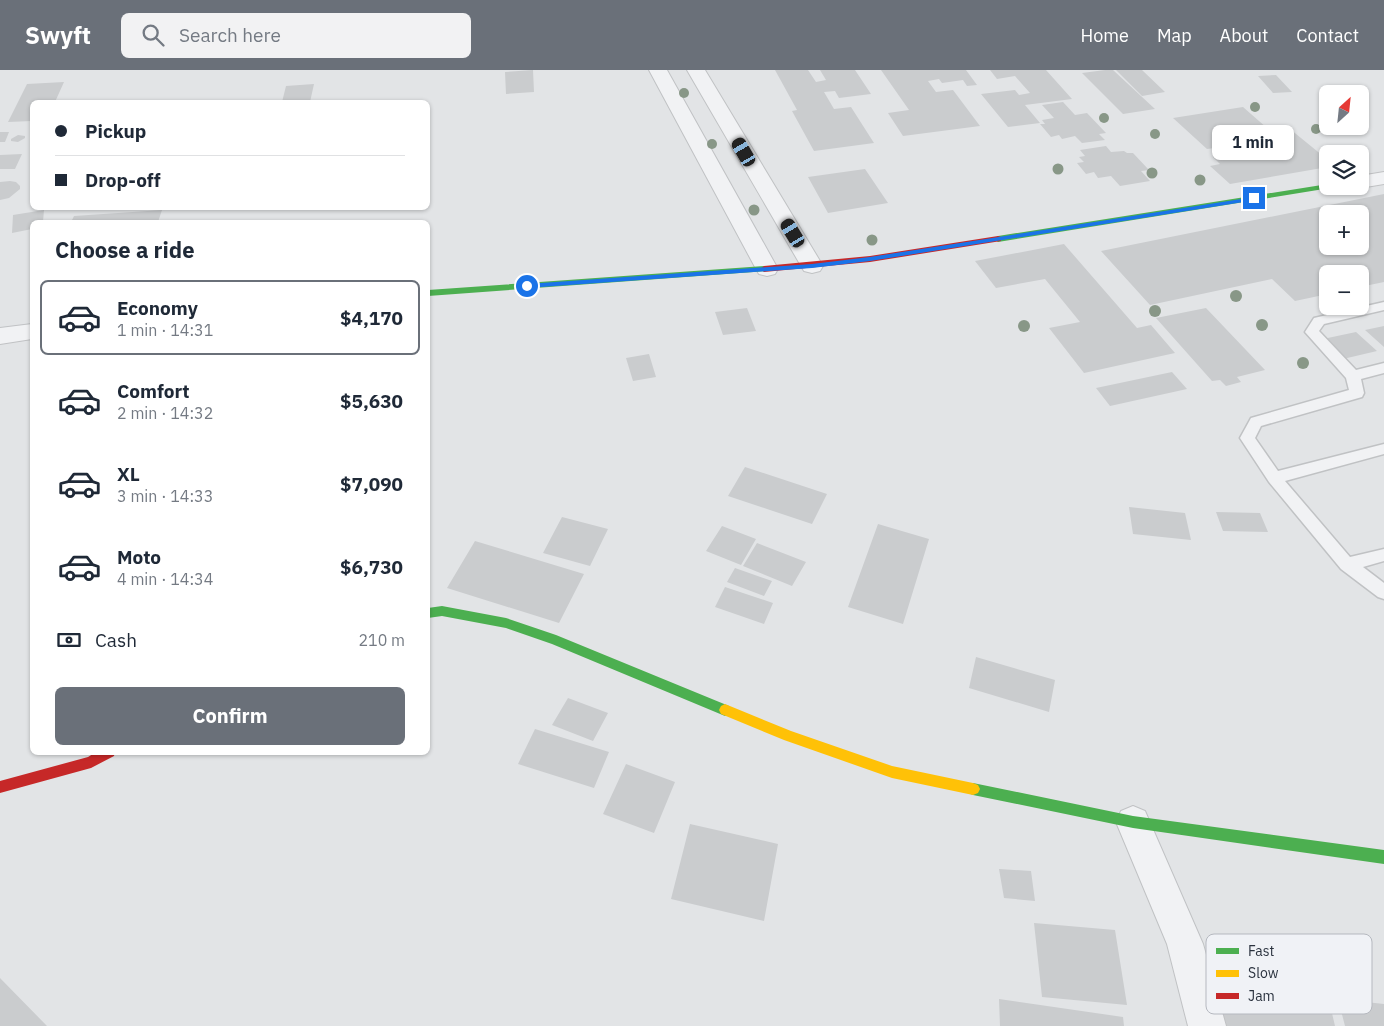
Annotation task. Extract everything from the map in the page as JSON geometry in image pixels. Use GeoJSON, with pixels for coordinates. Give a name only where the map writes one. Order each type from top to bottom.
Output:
{"type":"FeatureCollection","features":[{"type":"Feature","properties":{"kind":"street"},"geometry":{"type":"LineString","coordinates":[[767,269],[659,73],[695,70],[812,266]]}},
{"type":"Feature","properties":{"kind":"street"},"geometry":{"type":"LineString","coordinates":[[1369,180],[1384,178]]}},
{"type":"Feature","properties":{"kind":"street"},"geometry":{"type":"LineString","coordinates":[[430,293],[812,266],[870,259],[1319,188]]}},
{"type":"Feature","properties":{"kind":"street"},"geometry":{"type":"LineString","coordinates":[[0,336],[30,332]]}},
{"type":"Feature","properties":{"kind":"street"},"geometry":{"type":"LineString","coordinates":[[430,613],[442,612],[506,623],[548,637],[789,736],[892,772],[1133,822],[1384,857]]}},
{"type":"Feature","properties":{"kind":"street"},"geometry":{"type":"LineString","coordinates":[[0,787],[91,762],[104,755]]}},
{"type":"Feature","properties":{"kind":"street"},"geometry":{"type":"LineString","coordinates":[[1133,822],[1185,944],[1207,1026]]}},
{"type":"Feature","properties":{"kind":"lane"},"geometry":{"type":"LineString","coordinates":[[1384,306],[1318,321],[1312,332],[1353,376],[1357,393],[1256,422],[1247,438],[1274,478],[1347,564],[1384,592]]}},
{"type":"Feature","properties":{"kind":"lane"},"geometry":{"type":"LineString","coordinates":[[1353,376],[1384,368]]}},
{"type":"Feature","properties":{"kind":"lane"},"geometry":{"type":"LineString","coordinates":[[1274,478],[1384,449]]}},
{"type":"Feature","properties":{"kind":"lane"},"geometry":{"type":"LineString","coordinates":[[1347,564],[1384,555]]}},
{"type":"Feature","properties":{"kind":"building"},"geometry":{"type":"Polygon","coordinates":[[[533,70],[534,92],[506,94],[505,72],[533,70]]]}},
{"type":"Feature","properties":{"kind":"building"},"geometry":{"type":"Polygon","coordinates":[[[775,70],[808,70],[816,82],[826,80],[820,70],[855,70],[871,94],[839,98],[835,91],[824,92],[834,109],[851,107],[874,143],[814,151],[792,111],[797,110],[775,70]]]}},
{"type":"Feature","properties":{"kind":"building"},"geometry":{"type":"Polygon","coordinates":[[[881,70],[966,70],[977,85],[967,86],[963,80],[942,83],[939,79],[928,81],[936,92],[953,90],[980,126],[903,136],[888,113],[909,110],[881,70]]]}},
{"type":"Feature","properties":{"kind":"building"},"geometry":{"type":"Polygon","coordinates":[[[990,70],[1046,70],[1072,99],[1025,105],[1040,123],[1008,127],[981,94],[1015,90],[1019,95],[1030,93],[1015,76],[997,79],[990,70]]]}},
{"type":"Feature","properties":{"kind":"building"},"geometry":{"type":"Polygon","coordinates":[[[1113,70],[1155,109],[1123,114],[1082,73],[1113,70]]]}},
{"type":"Feature","properties":{"kind":"building"},"geometry":{"type":"Polygon","coordinates":[[[1116,70],[1142,70],[1165,92],[1142,96],[1116,70]]]}},
{"type":"Feature","properties":{"kind":"building"},"geometry":{"type":"Polygon","coordinates":[[[1276,75],[1292,92],[1273,93],[1258,76],[1276,75]]]}},
{"type":"Feature","properties":{"kind":"building"},"geometry":{"type":"Polygon","coordinates":[[[64,82],[56,100],[30,100],[30,121],[8,122],[27,84],[64,82]]]}},
{"type":"Feature","properties":{"kind":"building"},"geometry":{"type":"Polygon","coordinates":[[[314,84],[310,100],[282,100],[286,86],[314,84]]]}},
{"type":"Feature","properties":{"kind":"building"},"geometry":{"type":"Polygon","coordinates":[[[1063,102],[1075,115],[1087,113],[1106,133],[1099,134],[1105,140],[1082,143],[1075,136],[1062,139],[1059,135],[1051,137],[1040,124],[1045,124],[1042,120],[1054,118],[1042,105],[1063,102]]]}},
{"type":"Feature","properties":{"kind":"building"},"geometry":{"type":"Polygon","coordinates":[[[1243,107],[1267,128],[1285,125],[1319,153],[1319,169],[1230,184],[1210,166],[1220,164],[1213,157],[1223,155],[1215,148],[1207,149],[1173,118],[1243,107]]]}},
{"type":"Feature","properties":{"kind":"building"},"geometry":{"type":"Polygon","coordinates":[[[0,132],[9,132],[5,142],[0,142],[0,132]]]}},
{"type":"Feature","properties":{"kind":"building"},"geometry":{"type":"Polygon","coordinates":[[[18,135],[25,136],[25,138],[18,142],[11,141],[11,139],[18,135]]]}},
{"type":"Feature","properties":{"kind":"building"},"geometry":{"type":"Polygon","coordinates":[[[1106,146],[1111,152],[1124,151],[1133,153],[1149,170],[1141,171],[1150,181],[1120,186],[1111,176],[1098,178],[1094,172],[1086,174],[1077,163],[1084,162],[1079,157],[1085,156],[1080,150],[1106,146]]]}},
{"type":"Feature","properties":{"kind":"building"},"geometry":{"type":"Polygon","coordinates":[[[22,154],[15,169],[0,169],[0,155],[22,154]]]}},
{"type":"Feature","properties":{"kind":"building"},"geometry":{"type":"Polygon","coordinates":[[[865,169],[888,203],[828,213],[808,177],[865,169]]]}},
{"type":"Feature","properties":{"kind":"building"},"geometry":{"type":"Polygon","coordinates":[[[0,182],[16,182],[20,189],[9,198],[0,200],[0,182]]]}},
{"type":"Feature","properties":{"kind":"building"},"geometry":{"type":"Polygon","coordinates":[[[1384,194],[1384,282],[1369,285],[1369,265],[1319,265],[1319,296],[1295,301],[1272,279],[1150,305],[1101,251],[1319,207],[1319,255],[1369,255],[1369,205],[1329,205],[1384,194]]]}},
{"type":"Feature","properties":{"kind":"building"},"geometry":{"type":"Polygon","coordinates":[[[44,210],[43,220],[30,220],[30,229],[12,233],[13,215],[44,210]]]}},
{"type":"Feature","properties":{"kind":"building"},"geometry":{"type":"Polygon","coordinates":[[[162,210],[159,220],[72,220],[74,216],[162,210]]]}},
{"type":"Feature","properties":{"kind":"building"},"geometry":{"type":"Polygon","coordinates":[[[1064,244],[1137,328],[1151,325],[1175,353],[1084,373],[1049,328],[1080,322],[1045,279],[996,288],[975,261],[1064,244]]]}},
{"type":"Feature","properties":{"kind":"building"},"geometry":{"type":"Polygon","coordinates":[[[747,308],[756,331],[723,335],[715,312],[747,308]]]}},
{"type":"Feature","properties":{"kind":"building"},"geometry":{"type":"Polygon","coordinates":[[[1206,308],[1265,370],[1237,377],[1241,382],[1226,386],[1220,380],[1212,381],[1156,318],[1206,308]]]}},
{"type":"Feature","properties":{"kind":"building"},"geometry":{"type":"Polygon","coordinates":[[[1384,326],[1384,347],[1365,330],[1384,326]]]}},
{"type":"Feature","properties":{"kind":"building"},"geometry":{"type":"Polygon","coordinates":[[[1356,332],[1377,351],[1343,359],[1323,339],[1356,332]]]}},
{"type":"Feature","properties":{"kind":"building"},"geometry":{"type":"Polygon","coordinates":[[[649,354],[656,377],[633,381],[626,358],[649,354]]]}},
{"type":"Feature","properties":{"kind":"building"},"geometry":{"type":"Polygon","coordinates":[[[1172,372],[1187,389],[1110,406],[1096,388],[1172,372]]]}},
{"type":"Feature","properties":{"kind":"building"},"geometry":{"type":"Polygon","coordinates":[[[745,467],[827,494],[812,524],[728,496],[745,467]]]}},
{"type":"Feature","properties":{"kind":"building"},"geometry":{"type":"Polygon","coordinates":[[[1129,507],[1185,513],[1191,540],[1133,534],[1129,507]]]}},
{"type":"Feature","properties":{"kind":"building"},"geometry":{"type":"Polygon","coordinates":[[[1216,512],[1260,513],[1268,532],[1223,531],[1216,512]]]}},
{"type":"Feature","properties":{"kind":"building"},"geometry":{"type":"Polygon","coordinates":[[[562,517],[608,529],[590,566],[543,553],[562,517]]]}},
{"type":"Feature","properties":{"kind":"building"},"geometry":{"type":"Polygon","coordinates":[[[878,524],[929,539],[903,624],[848,607],[878,524]]]}},
{"type":"Feature","properties":{"kind":"building"},"geometry":{"type":"Polygon","coordinates":[[[722,526],[756,539],[741,565],[706,551],[722,526]]]}},
{"type":"Feature","properties":{"kind":"building"},"geometry":{"type":"Polygon","coordinates":[[[475,541],[584,574],[559,623],[447,588],[475,541]]]}},
{"type":"Feature","properties":{"kind":"building"},"geometry":{"type":"Polygon","coordinates":[[[757,543],[806,562],[792,586],[743,566],[757,543]]]}},
{"type":"Feature","properties":{"kind":"building"},"geometry":{"type":"Polygon","coordinates":[[[735,568],[772,581],[764,596],[727,582],[735,568]]]}},
{"type":"Feature","properties":{"kind":"building"},"geometry":{"type":"Polygon","coordinates":[[[725,587],[773,603],[764,624],[715,607],[725,587]]]}},
{"type":"Feature","properties":{"kind":"building"},"geometry":{"type":"Polygon","coordinates":[[[976,657],[1055,680],[1049,712],[969,688],[976,657]]]}},
{"type":"Feature","properties":{"kind":"building"},"geometry":{"type":"Polygon","coordinates":[[[568,698],[608,713],[593,741],[552,725],[568,698]]]}},
{"type":"Feature","properties":{"kind":"building"},"geometry":{"type":"Polygon","coordinates":[[[535,729],[609,752],[594,788],[518,764],[535,729]]]}},
{"type":"Feature","properties":{"kind":"building"},"geometry":{"type":"Polygon","coordinates":[[[626,764],[675,782],[654,833],[603,814],[626,764]]]}},
{"type":"Feature","properties":{"kind":"building"},"geometry":{"type":"Polygon","coordinates":[[[690,824],[778,844],[764,921],[671,899],[690,824]]]}},
{"type":"Feature","properties":{"kind":"building"},"geometry":{"type":"Polygon","coordinates":[[[999,869],[1031,871],[1035,901],[1004,898],[999,869]]]}},
{"type":"Feature","properties":{"kind":"building"},"geometry":{"type":"Polygon","coordinates":[[[1034,923],[1115,930],[1127,1005],[1042,997],[1034,923]]]}},
{"type":"Feature","properties":{"kind":"building"},"geometry":{"type":"Polygon","coordinates":[[[0,978],[47,1026],[0,1026],[0,978]]]}},
{"type":"Feature","properties":{"kind":"building"},"geometry":{"type":"Polygon","coordinates":[[[999,999],[1123,1017],[1124,1026],[1000,1026],[999,999]]]}},
{"type":"Feature","properties":{"kind":"building"},"geometry":{"type":"Polygon","coordinates":[[[1372,1003],[1384,1004],[1384,1026],[1345,1026],[1342,1014],[1372,1014],[1372,1003]]]}},
{"type":"Feature","properties":{"kind":"building"},"geometry":{"type":"Polygon","coordinates":[[[1214,1014],[1332,1014],[1335,1026],[1216,1026],[1214,1014]]]}},
{"type":"Feature","properties":{"kind":"traffic: fast"},"geometry":{"type":"LineString","coordinates":[[998,239],[1319,188]]}},
{"type":"Feature","properties":{"kind":"traffic: fast"},"geometry":{"type":"LineString","coordinates":[[430,293],[764,269]]}},
{"type":"Feature","properties":{"kind":"traffic: fast"},"geometry":{"type":"LineString","coordinates":[[430,613],[442,611],[506,623],[556,640],[725,710]]}},
{"type":"Feature","properties":{"kind":"traffic: fast"},"geometry":{"type":"LineString","coordinates":[[973,789],[1133,822],[1384,857]]}},
{"type":"Feature","properties":{"kind":"traffic: slow"},"geometry":{"type":"LineString","coordinates":[[725,710],[789,736],[892,772],[973,789]]}},
{"type":"Feature","properties":{"kind":"traffic: jam"},"geometry":{"type":"LineString","coordinates":[[764,269],[870,259],[998,239]]}},
{"type":"Feature","properties":{"kind":"traffic: jam"},"geometry":{"type":"LineString","coordinates":[[0,787],[91,762],[104,755]]}},
{"type":"Feature","properties":{"kind":"route"},"geometry":{"type":"LineString","coordinates":[[527,286],[812,266],[870,259],[1254,198]]}}]}
